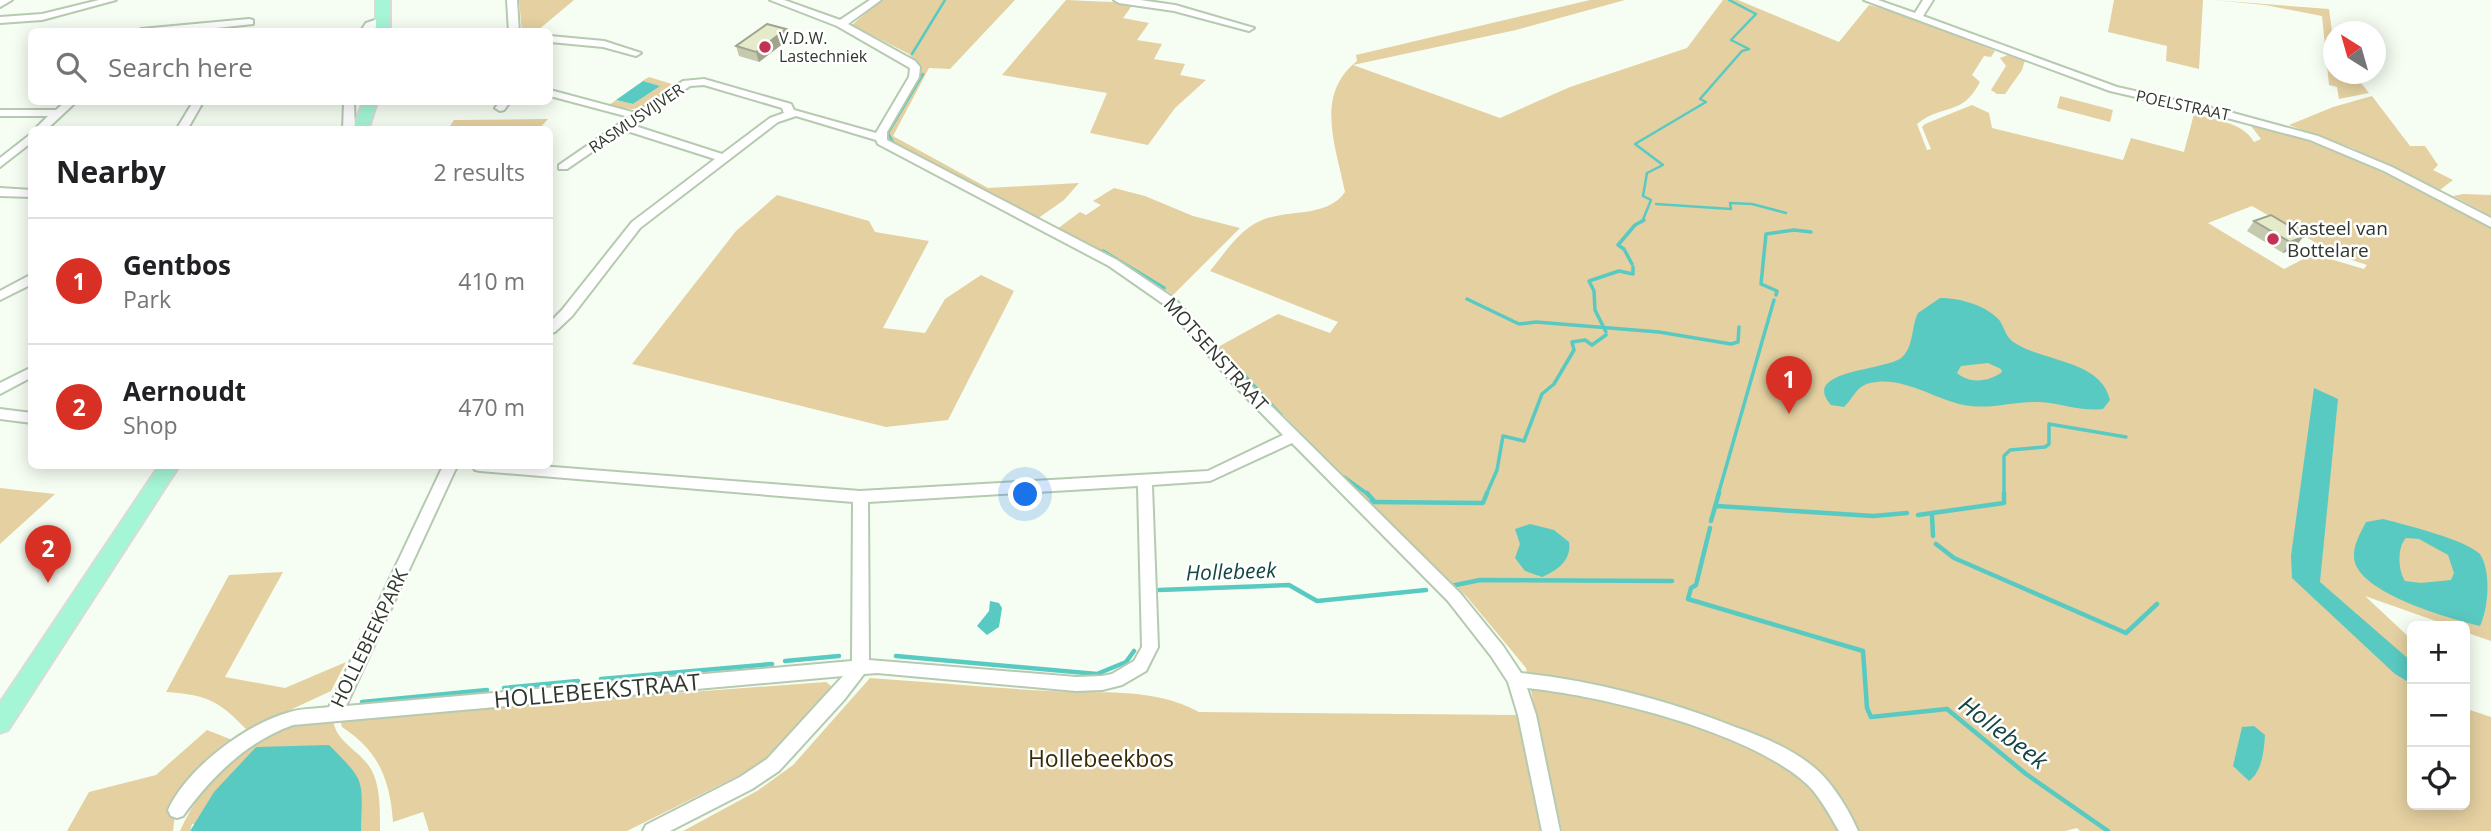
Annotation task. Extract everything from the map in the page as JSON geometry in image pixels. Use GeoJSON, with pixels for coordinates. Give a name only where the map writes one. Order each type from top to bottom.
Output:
{"type":"FeatureCollection","features":[{"type":"Feature","properties":{"kind":"main road"},"geometry":{"type":"LineString","coordinates":[[383,0],[383,26]]}},
{"type":"Feature","properties":{"kind":"main road"},"geometry":{"type":"LineString","coordinates":[[361,126],[369,105]]}},
{"type":"Feature","properties":{"kind":"main road"},"geometry":{"type":"LineString","coordinates":[[0,723],[167,469]]}},
{"type":"Feature","properties":{"kind":"street"},"geometry":{"type":"LineString","coordinates":[[0,4],[7,0]]}},
{"type":"Feature","properties":{"kind":"street"},"geometry":{"type":"LineString","coordinates":[[0,20],[42,17],[111,0]]}},
{"type":"Feature","properties":{"kind":"street"},"geometry":{"type":"LineString","coordinates":[[512,0],[514,28]]}},
{"type":"Feature","properties":{"kind":"street"},"geometry":{"type":"LineString","coordinates":[[775,0],[841,24],[895,51],[915,67],[914,77],[880,138]]}},
{"type":"Feature","properties":{"kind":"street"},"geometry":{"type":"LineString","coordinates":[[841,24],[876,0]]}},
{"type":"Feature","properties":{"kind":"street"},"geometry":{"type":"LineString","coordinates":[[1119,0],[1175,8],[1249,28]]}},
{"type":"Feature","properties":{"kind":"street","name":"POELSTRAAT"},"geometry":{"type":"LineString","coordinates":[[1869,0],[2114,89],[2246,119],[2314,138],[2388,169],[2491,223]]}},
{"type":"Feature","properties":{"kind":"street"},"geometry":{"type":"LineString","coordinates":[[1917,17],[1928,0]]}},
{"type":"Feature","properties":{"kind":"street"},"geometry":{"type":"LineString","coordinates":[[194,28],[248,24],[256,10]]}},
{"type":"Feature","properties":{"kind":"street"},"geometry":{"type":"LineString","coordinates":[[553,39],[604,44],[636,53]]}},
{"type":"Feature","properties":{"kind":"street","name":"RASMUSVIJVER"},"geometry":{"type":"LineString","coordinates":[[563,167],[677,87],[698,81],[788,106],[789,113]]}},
{"type":"Feature","properties":{"kind":"street"},"geometry":{"type":"LineString","coordinates":[[553,94],[636,116]]}},
{"type":"Feature","properties":{"kind":"street"},"geometry":{"type":"LineString","coordinates":[[43,126],[67,105]]}},
{"type":"Feature","properties":{"kind":"street"},"geometry":{"type":"LineString","coordinates":[[183,126],[196,105]]}},
{"type":"Feature","properties":{"kind":"street"},"geometry":{"type":"LineString","coordinates":[[349,105],[349,126]]}},
{"type":"Feature","properties":{"kind":"street"},"geometry":{"type":"LineString","coordinates":[[0,113],[58,113]]}},
{"type":"Feature","properties":{"kind":"street"},"geometry":{"type":"LineString","coordinates":[[553,326],[567,313],[636,225],[774,120],[789,113]]}},
{"type":"Feature","properties":{"kind":"street","name":"MOTSENSTRAAT"},"geometry":{"type":"LineString","coordinates":[[789,113],[880,138],[888,147],[1113,263],[1161,294],[1292,437],[1454,597],[1497,651],[1516,680],[1527,715],[1551,831]]}},
{"type":"Feature","properties":{"kind":"street"},"geometry":{"type":"LineString","coordinates":[[622,126],[723,158]]}},
{"type":"Feature","properties":{"kind":"street"},"geometry":{"type":"LineString","coordinates":[[0,164],[28,140]]}},
{"type":"Feature","properties":{"kind":"street"},"geometry":{"type":"LineString","coordinates":[[0,192],[28,194]]}},
{"type":"Feature","properties":{"kind":"street"},"geometry":{"type":"LineString","coordinates":[[0,296],[28,280]]}},
{"type":"Feature","properties":{"kind":"street"},"geometry":{"type":"LineString","coordinates":[[0,389],[28,373]]}},
{"type":"Feature","properties":{"kind":"street"},"geometry":{"type":"LineString","coordinates":[[0,414],[28,418]]}},
{"type":"Feature","properties":{"kind":"street"},"geometry":{"type":"LineString","coordinates":[[518,469],[860,496],[1210,476],[1292,437]]}},
{"type":"Feature","properties":{"kind":"street","name":"HOLLEBEEKPARK"},"geometry":{"type":"LineString","coordinates":[[177,810],[197,782],[252,735],[293,718],[334,715],[449,469]]}},
{"type":"Feature","properties":{"kind":"street","name":"HOLLEBEEKSTRAAT"},"geometry":{"type":"LineString","coordinates":[[334,715],[859,668],[887,667],[1076,684],[1102,683],[1128,674],[1140,666],[1150,647],[1145,481]]}},
{"type":"Feature","properties":{"kind":"street"},"geometry":{"type":"LineString","coordinates":[[652,831],[746,783],[773,765],[817,721],[859,668],[862,654],[860,496]]}},
{"type":"Feature","properties":{"kind":"street"},"geometry":{"type":"LineString","coordinates":[[1516,680],[1543,681],[1683,716],[1774,752],[1799,766],[1820,786],[1849,831]]}},
{"type":"Feature","properties":{"kind":"green space"},"geometry":{"type":"Polygon","coordinates":[[[519,0],[574,0],[541,28],[522,28],[519,0]]]}},
{"type":"Feature","properties":{"kind":"green space"},"geometry":{"type":"Polygon","coordinates":[[[881,0],[1015,0],[950,69],[929,68],[893,136],[988,188],[1079,183],[1064,200],[1037,219],[887,141],[886,133],[921,76],[921,68],[909,54],[852,25],[881,0]]]}},
{"type":"Feature","properties":{"kind":"green space"},"geometry":{"type":"Polygon","coordinates":[[[1066,0],[1134,3],[1123,18],[1149,23],[1137,40],[1162,44],[1154,59],[1185,64],[1180,75],[1206,80],[1175,108],[1148,145],[1090,133],[1107,93],[1002,75],[1066,0]]]}},
{"type":"Feature","properties":{"kind":"green space"},"geometry":{"type":"Polygon","coordinates":[[[1590,0],[1625,0],[1516,30],[1353,65],[1357,61],[1356,55],[1590,0]]]}},
{"type":"Feature","properties":{"kind":"green space"},"geometry":{"type":"Polygon","coordinates":[[[1723,0],[1738,0],[1839,42],[1869,5],[1914,17],[1995,51],[1991,57],[1984,56],[1972,75],[1980,82],[1966,100],[1917,124],[1927,150],[1931,149],[1922,127],[1925,124],[1972,105],[1989,113],[1992,128],[2123,160],[2131,138],[2184,152],[2194,114],[2235,126],[2249,135],[2254,142],[2261,139],[2248,122],[2313,143],[2402,182],[2491,228],[2491,641],[2470,634],[2470,621],[2436,621],[2365,596],[2407,635],[2407,810],[2470,810],[2470,710],[2491,717],[2491,831],[2080,831],[2077,828],[2065,831],[1562,831],[1526,668],[1467,597],[1345,479],[1218,347],[1278,314],[1330,333],[1338,322],[1210,271],[1232,243],[1252,225],[1271,217],[1317,210],[1328,206],[1345,192],[1331,122],[1336,89],[1353,65],[1500,118],[1570,87],[1687,48],[1723,0]],[[2252,206],[2208,223],[2284,269],[2313,254],[2364,269],[2367,265],[2337,255],[2252,206]]]}},
{"type":"Feature","properties":{"kind":"green space"},"geometry":{"type":"Polygon","coordinates":[[[2114,0],[2203,0],[2199,69],[2166,61],[2167,46],[2108,32],[2114,0]]]}},
{"type":"Feature","properties":{"kind":"green space"},"geometry":{"type":"Polygon","coordinates":[[[2212,0],[2329,9],[2331,21],[2323,21],[2323,26],[2322,16],[2265,5],[2212,0]]]}},
{"type":"Feature","properties":{"kind":"green space"},"geometry":{"type":"Polygon","coordinates":[[[2008,55],[2025,60],[2022,70],[2005,94],[1997,94],[1991,90],[2006,66],[2000,58],[2008,55]]]}},
{"type":"Feature","properties":{"kind":"green space"},"geometry":{"type":"Polygon","coordinates":[[[649,77],[675,85],[645,106],[630,109],[609,105],[616,100],[633,104],[655,89],[653,88],[660,86],[642,81],[649,77]]]}},
{"type":"Feature","properties":{"kind":"green space"},"geometry":{"type":"Polygon","coordinates":[[[2362,84],[2369,93],[2339,99],[2337,87],[2329,85],[2362,84]]]}},
{"type":"Feature","properties":{"kind":"green space"},"geometry":{"type":"Polygon","coordinates":[[[2060,96],[2113,110],[2110,122],[2057,108],[2060,96]]]}},
{"type":"Feature","properties":{"kind":"green space"},"geometry":{"type":"Polygon","coordinates":[[[2372,96],[2410,146],[2425,146],[2438,165],[2433,170],[2453,180],[2440,190],[2352,148],[2289,125],[2333,107],[2372,96]]]}},
{"type":"Feature","properties":{"kind":"green space"},"geometry":{"type":"Polygon","coordinates":[[[548,119],[542,126],[450,126],[454,120],[548,119]]]}},
{"type":"Feature","properties":{"kind":"green space"},"geometry":{"type":"Polygon","coordinates":[[[1114,188],[1145,196],[1193,216],[1240,228],[1173,295],[1131,267],[1057,229],[1080,212],[1086,215],[1101,205],[1093,201],[1114,188]]]}},
{"type":"Feature","properties":{"kind":"green space"},"geometry":{"type":"Polygon","coordinates":[[[777,195],[869,221],[875,232],[929,241],[883,328],[925,333],[945,299],[981,275],[1014,291],[948,420],[886,427],[632,364],[736,231],[777,195]]]}},
{"type":"Feature","properties":{"kind":"green space"},"geometry":{"type":"Polygon","coordinates":[[[2491,195],[2491,216],[2453,196],[2491,195]]]}},
{"type":"Feature","properties":{"kind":"green space"},"geometry":{"type":"Polygon","coordinates":[[[0,488],[55,494],[0,544],[0,488]]]}},
{"type":"Feature","properties":{"kind":"green space"},"geometry":{"type":"Polygon","coordinates":[[[283,572],[225,677],[285,688],[346,662],[331,691],[247,730],[211,701],[192,695],[166,692],[229,575],[283,572]]]}},
{"type":"Feature","properties":{"kind":"green space","name":"Hollebeekbos"},"geometry":{"type":"Polygon","coordinates":[[[870,678],[1029,690],[1127,693],[1164,699],[1199,712],[1518,715],[1542,831],[683,831],[757,791],[793,765],[870,678]]]}},
{"type":"Feature","properties":{"kind":"green space"},"geometry":{"type":"Polygon","coordinates":[[[826,682],[831,686],[831,690],[768,757],[738,776],[627,831],[429,831],[423,812],[393,822],[389,793],[380,768],[365,746],[342,727],[340,718],[826,682]]]}},
{"type":"Feature","properties":{"kind":"green space"},"geometry":{"type":"Polygon","coordinates":[[[333,719],[338,733],[373,773],[379,797],[380,831],[361,831],[361,813],[192,824],[190,831],[180,831],[209,783],[251,742],[290,722],[333,719]]]}},
{"type":"Feature","properties":{"kind":"green space"},"geometry":{"type":"Polygon","coordinates":[[[207,730],[235,741],[177,799],[173,831],[67,831],[89,792],[156,775],[207,730]]]}},
{"type":"Feature","properties":{"kind":"water"},"geometry":{"type":"Polygon","coordinates":[[[643,81],[660,86],[633,104],[616,100],[643,81]]]}},
{"type":"Feature","properties":{"kind":"water"},"geometry":{"type":"Polygon","coordinates":[[[1940,298],[1956,299],[1980,307],[2000,321],[2015,343],[2084,369],[2105,387],[2110,400],[2103,409],[2095,410],[2039,402],[1974,406],[1953,402],[1906,385],[1882,381],[1861,387],[1844,407],[1831,405],[1824,393],[1826,385],[1835,378],[1892,362],[1905,354],[1918,313],[1940,298]],[[1988,363],[1961,366],[1957,373],[1967,379],[1985,380],[2002,372],[1988,363]]]}},
{"type":"Feature","properties":{"kind":"water"},"geometry":{"type":"Polygon","coordinates":[[[2314,388],[2338,399],[2320,582],[2407,658],[2407,681],[2395,674],[2292,578],[2291,556],[2314,388]]]}},
{"type":"Feature","properties":{"kind":"water"},"geometry":{"type":"Polygon","coordinates":[[[2383,519],[2472,548],[2484,561],[2488,589],[2480,626],[2428,611],[2371,582],[2359,571],[2354,558],[2356,544],[2366,522],[2383,519]],[[2406,538],[2400,553],[2400,565],[2405,581],[2421,583],[2451,580],[2454,573],[2448,555],[2419,539],[2406,538]]]}},
{"type":"Feature","properties":{"kind":"water"},"geometry":{"type":"Polygon","coordinates":[[[1530,524],[1554,530],[1569,542],[1566,559],[1553,572],[1542,577],[1525,571],[1515,558],[1520,544],[1515,529],[1530,524]]]}},
{"type":"Feature","properties":{"kind":"water"},"geometry":{"type":"Polygon","coordinates":[[[990,601],[999,603],[1002,608],[999,627],[987,635],[977,626],[989,611],[990,601]]]}},
{"type":"Feature","properties":{"kind":"water"},"geometry":{"type":"Polygon","coordinates":[[[2254,726],[2265,735],[2265,741],[2260,766],[2249,781],[2233,766],[2242,727],[2254,726]]]}},
{"type":"Feature","properties":{"kind":"water"},"geometry":{"type":"Polygon","coordinates":[[[329,745],[350,767],[360,783],[361,831],[190,831],[214,792],[256,747],[329,745]]]}},
{"type":"Feature","properties":{"kind":"building"},"geometry":{"type":"Polygon","coordinates":[[[767,24],[786,29],[756,52],[736,46],[767,24]]]}},
{"type":"Feature","properties":{"kind":"building"},"geometry":{"type":"Polygon","coordinates":[[[2271,215],[2298,231],[2296,232],[2303,237],[2290,242],[2254,221],[2271,215]]]}},
{"type":"Feature","properties":{"kind":"waterway"},"geometry":{"type":"LineString","coordinates":[[912,54],[945,0]]}},
{"type":"Feature","properties":{"kind":"waterway","name":"Hollebeek"},"geometry":{"type":"LineString","coordinates":[[1642,221],[1651,200],[1643,196],[1647,173],[1663,165],[1635,144],[1706,102],[1700,99],[1742,51],[1749,49],[1731,40],[1756,14],[1729,0]]}},
{"type":"Feature","properties":{"kind":"waterway"},"geometry":{"type":"LineString","coordinates":[[894,144],[888,133],[923,74]]}},
{"type":"Feature","properties":{"kind":"waterway"},"geometry":{"type":"LineString","coordinates":[[1656,204],[1731,209],[1730,203],[1752,204],[1786,213]]}},
{"type":"Feature","properties":{"kind":"waterway","name":"Hollebeek"},"geometry":{"type":"LineString","coordinates":[[1632,264],[1624,249],[1618,245],[1635,225],[1642,221]]}},
{"type":"Feature","properties":{"kind":"waterway"},"geometry":{"type":"LineString","coordinates":[[1776,295],[1777,291],[1761,284],[1766,234],[1794,230],[1811,232]]}},
{"type":"Feature","properties":{"kind":"waterway"},"geometry":{"type":"LineString","coordinates":[[1103,251],[1164,288]]}},
{"type":"Feature","properties":{"kind":"waterway","name":"Hollebeek"},"geometry":{"type":"LineString","coordinates":[[1604,328],[1595,310],[1594,291],[1589,281],[1619,271],[1633,274],[1633,267]]}},
{"type":"Feature","properties":{"kind":"waterway"},"geometry":{"type":"LineString","coordinates":[[1467,299],[1519,324],[1536,322],[1604,328]]}},
{"type":"Feature","properties":{"kind":"waterway"},"geometry":{"type":"LineString","coordinates":[[1718,495],[1774,300]]}},
{"type":"Feature","properties":{"kind":"waterway"},"geometry":{"type":"LineString","coordinates":[[1604,328],[1659,332],[1731,344],[1738,342],[1739,327]]}},
{"type":"Feature","properties":{"kind":"waterway","name":"Hollebeek"},"geometry":{"type":"LineString","coordinates":[[1604,328],[1606,332]]}},
{"type":"Feature","properties":{"kind":"waterway","name":"Hollebeek"},"geometry":{"type":"LineString","coordinates":[[1486,495],[1497,470],[1503,436],[1524,441],[1542,394],[1554,384],[1574,350],[1572,342],[1585,340],[1592,345],[1606,335]]}},
{"type":"Feature","properties":{"kind":"waterway"},"geometry":{"type":"LineString","coordinates":[[1227,357],[1281,415]]}},
{"type":"Feature","properties":{"kind":"waterway"},"geometry":{"type":"LineString","coordinates":[[1918,515],[2004,503],[2004,456],[2010,450],[2045,447],[2049,444],[2049,424],[2126,437]]}},
{"type":"Feature","properties":{"kind":"waterway"},"geometry":{"type":"LineString","coordinates":[[1344,477],[1368,495]]}},
{"type":"Feature","properties":{"kind":"waterway","name":"Hollebeek"},"geometry":{"type":"LineString","coordinates":[[1371,502],[1483,503],[1487,493]]}},
{"type":"Feature","properties":{"kind":"waterway"},"geometry":{"type":"LineString","coordinates":[[1711,521],[1719,493]]}},
{"type":"Feature","properties":{"kind":"waterway"},"geometry":{"type":"LineString","coordinates":[[1368,495],[1374,501]]}},
{"type":"Feature","properties":{"kind":"waterway"},"geometry":{"type":"LineString","coordinates":[[1717,506],[1873,516],[1907,513]]}},
{"type":"Feature","properties":{"kind":"waterway"},"geometry":{"type":"LineString","coordinates":[[1932,515],[1933,536]]}},
{"type":"Feature","properties":{"kind":"waterway","name":"Hollebeek"},"geometry":{"type":"LineString","coordinates":[[1710,528],[1696,585],[1691,588],[1688,599],[1863,651],[1867,708],[1871,717],[1947,709],[2026,774],[2108,831]]}},
{"type":"Feature","properties":{"kind":"waterway"},"geometry":{"type":"LineString","coordinates":[[1936,544],[1954,558],[2126,633],[2157,604]]}},
{"type":"Feature","properties":{"kind":"waterway","name":"Hollebeek"},"geometry":{"type":"LineString","coordinates":[[1451,586],[1480,580],[1672,581]]}},
{"type":"Feature","properties":{"kind":"waterway","name":"Hollebeek"},"geometry":{"type":"LineString","coordinates":[[1159,590],[1289,585],[1317,601],[1426,590]]}},
{"type":"Feature","properties":{"kind":"waterway","name":"Hollebeek"},"geometry":{"type":"LineString","coordinates":[[896,656],[1097,674],[1126,662],[1134,651]]}},
{"type":"Feature","properties":{"kind":"waterway"},"geometry":{"type":"LineString","coordinates":[[785,661],[839,656]]}},
{"type":"Feature","properties":{"kind":"waterway"},"geometry":{"type":"LineString","coordinates":[[601,679],[772,664]]}},
{"type":"Feature","properties":{"kind":"waterway"},"geometry":{"type":"LineString","coordinates":[[504,688],[578,681]]}},
{"type":"Feature","properties":{"kind":"waterway"},"geometry":{"type":"LineString","coordinates":[[362,702],[487,690]]}},
{"type":"Feature","properties":{"kind":"place","name":"V.D.W. Lastechniek"},"geometry":{"type":"Point","coordinates":[765,47]}},
{"type":"Feature","properties":{"kind":"place","name":"Kasteel van Bottelare"},"geometry":{"type":"Point","coordinates":[2273,239]}},
{"type":"Feature","properties":{"kind":"place","name":"Gentbos"},"geometry":{"type":"Point","coordinates":[1789,414]}},
{"type":"Feature","properties":{"kind":"place","name":"Aernoudt"},"geometry":{"type":"Point","coordinates":[48,583]}}]}
